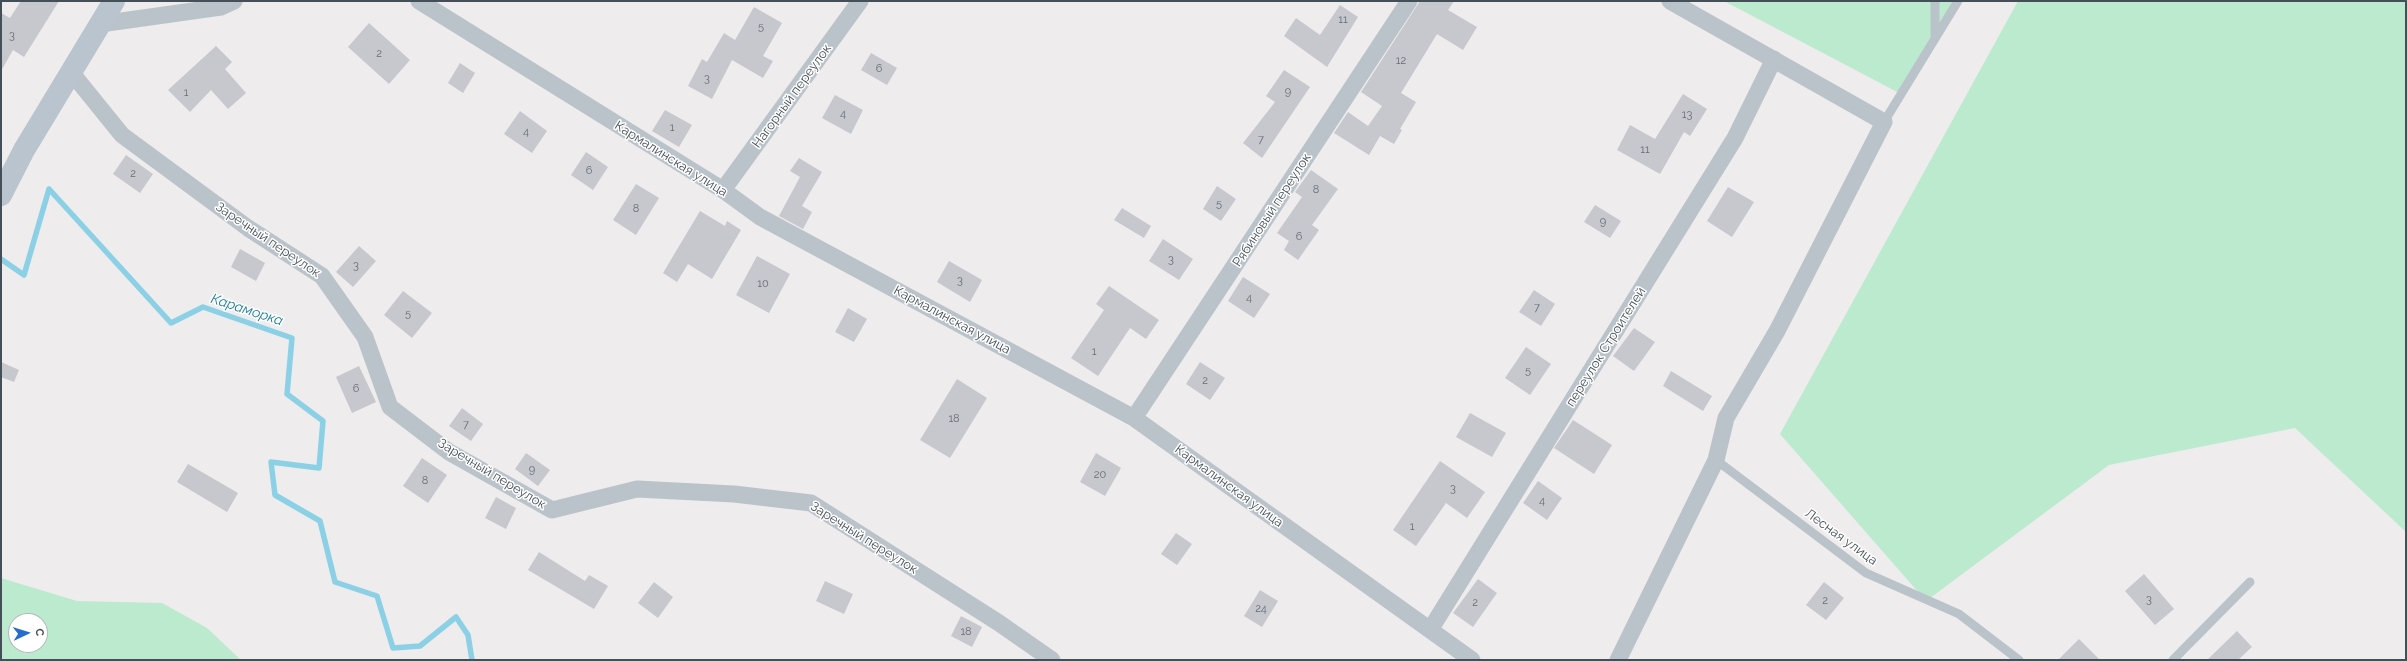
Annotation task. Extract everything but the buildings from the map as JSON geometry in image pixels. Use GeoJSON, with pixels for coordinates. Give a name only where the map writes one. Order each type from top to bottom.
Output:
{"type":"FeatureCollection","features":[{"type":"Feature","properties":{"kind":"street"},"geometry":{"type":"LineString","coordinates":[[1,195],[24,150],[114,1]]}},
{"type":"Feature","properties":{"kind":"street"},"geometry":{"type":"LineString","coordinates":[[100,24],[222,7],[234,1]]}},
{"type":"Feature","properties":{"kind":"street","name":"Кармалинская улица"},"geometry":{"type":"LineString","coordinates":[[419,1],[722,190],[760,217],[1134,418],[1472,660]]}},
{"type":"Feature","properties":{"kind":"street","name":"Нагорный переулок"},"geometry":{"type":"LineString","coordinates":[[722,190],[860,1]]}},
{"type":"Feature","properties":{"kind":"street","name":"Рябиновый переулок"},"geometry":{"type":"LineString","coordinates":[[1134,418],[1409,1]]}},
{"type":"Feature","properties":{"kind":"street"},"geometry":{"type":"LineString","coordinates":[[1618,660],[1716,460],[1726,418],[1777,331],[1884,122],[1670,1]]}},
{"type":"Feature","properties":{"kind":"street","name":"переулок Строителей"},"geometry":{"type":"LineString","coordinates":[[1430,630],[1735,138],[1774,60]]}},
{"type":"Feature","properties":{"kind":"street","name":"Заречный переулок"},"geometry":{"type":"LineString","coordinates":[[71,72],[122,135],[248,228],[322,276],[365,337],[390,407],[450,452],[552,510],[637,489],[734,494],[811,503],[999,623],[1052,660]]}},
{"type":"Feature","properties":{"kind":"lane"},"geometry":{"type":"LineString","coordinates":[[1935,1],[1936,37]]}},
{"type":"Feature","properties":{"kind":"lane"},"geometry":{"type":"LineString","coordinates":[[1884,122],[1958,1]]}},
{"type":"Feature","properties":{"kind":"lane","name":"Лесная улица"},"geometry":{"type":"LineString","coordinates":[[1716,460],[1866,573],[1959,614],[2019,660]]}},
{"type":"Feature","properties":{"kind":"lane"},"geometry":{"type":"LineString","coordinates":[[2173,660],[2250,582]]}},
{"type":"Feature","properties":{"kind":"green space"},"geometry":{"type":"Polygon","coordinates":[[[1724,1],[1957,1],[1901,94],[1724,1]]]}},
{"type":"Feature","properties":{"kind":"green space"},"geometry":{"type":"Polygon","coordinates":[[[2018,1],[2406,1],[2406,532],[2295,428],[2109,465],[1926,601],[1780,434],[2018,1]]]}},
{"type":"Feature","properties":{"kind":"green space"},"geometry":{"type":"Polygon","coordinates":[[[1,578],[77,601],[162,603],[207,628],[241,660],[1,660],[1,578]]]}},
{"type":"Feature","properties":{"kind":"waterway","name":"Караморка"},"geometry":{"type":"LineString","coordinates":[[1,259],[24,275],[49,189],[171,323],[203,307],[292,338],[287,394],[323,421],[319,468],[271,462],[275,495],[320,521],[335,582],[377,596],[393,648],[420,646],[456,617],[468,635],[472,660]]}}]}
